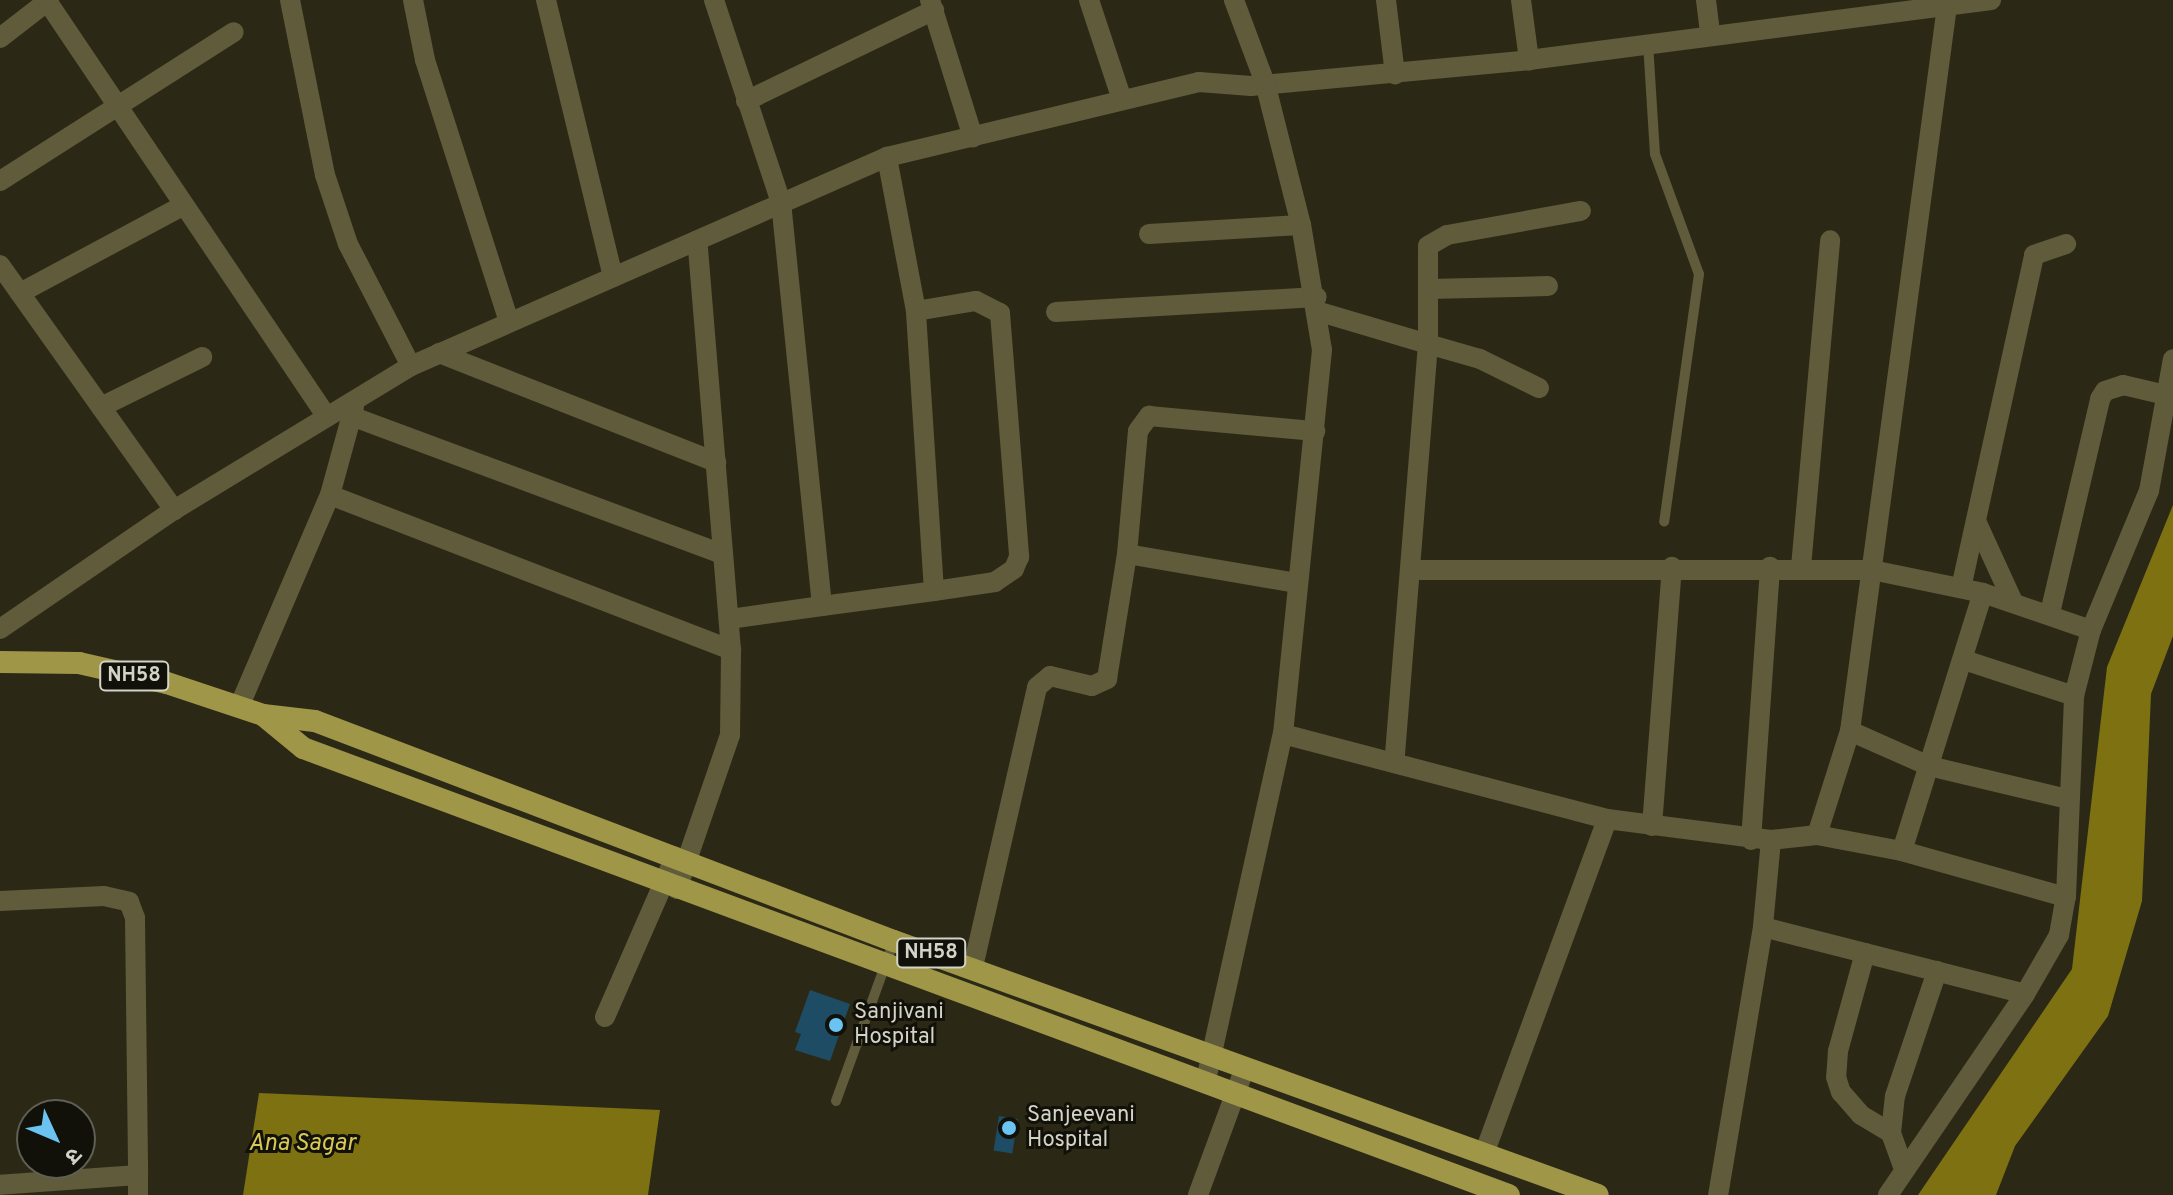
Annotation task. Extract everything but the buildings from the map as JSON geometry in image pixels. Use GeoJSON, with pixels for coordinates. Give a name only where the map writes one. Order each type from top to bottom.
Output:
{"type":"FeatureCollection","features":[{"type":"Feature","properties":{"kind":"highway","name":"NH58"},"geometry":{"type":"LineString","coordinates":[[0,662],[79,663],[167,683],[263,715],[315,721],[894,941],[1598,1195]]}},
{"type":"Feature","properties":{"kind":"highway","name":"NH58"},"geometry":{"type":"LineString","coordinates":[[263,715],[303,748],[886,966],[1234,1090],[1509,1195]]}},
{"type":"Feature","properties":{"kind":"street"},"geometry":{"type":"LineString","coordinates":[[0,38],[48,0],[327,417]]}},
{"type":"Feature","properties":{"kind":"street"},"geometry":{"type":"LineString","coordinates":[[290,0],[325,175],[348,244],[411,366]]}},
{"type":"Feature","properties":{"kind":"street"},"geometry":{"type":"LineString","coordinates":[[413,0],[425,60],[509,322]]}},
{"type":"Feature","properties":{"kind":"street"},"geometry":{"type":"LineString","coordinates":[[546,0],[613,277]]}},
{"type":"Feature","properties":{"kind":"street"},"geometry":{"type":"LineString","coordinates":[[714,0],[781,202],[822,606]]}},
{"type":"Feature","properties":{"kind":"street"},"geometry":{"type":"LineString","coordinates":[[1089,0],[1122,100]]}},
{"type":"Feature","properties":{"kind":"street"},"geometry":{"type":"LineString","coordinates":[[1206,1080],[1283,734],[1296,583],[1315,431],[1318,304],[1265,83],[1234,0]]}},
{"type":"Feature","properties":{"kind":"street"},"geometry":{"type":"LineString","coordinates":[[1386,0],[1395,74]]}},
{"type":"Feature","properties":{"kind":"street"},"geometry":{"type":"LineString","coordinates":[[1521,0],[1529,60]]}},
{"type":"Feature","properties":{"kind":"street"},"geometry":{"type":"LineString","coordinates":[[1706,0],[1710,34]]}},
{"type":"Feature","properties":{"kind":"street"},"geometry":{"type":"LineString","coordinates":[[0,629],[174,510],[327,417],[354,408],[411,366],[887,157],[1199,82],[1265,83],[1395,74],[1529,60],[1710,34],[1991,0]]}},
{"type":"Feature","properties":{"kind":"street"},"geometry":{"type":"LineString","coordinates":[[746,101],[932,5],[973,137]]}},
{"type":"Feature","properties":{"kind":"street"},"geometry":{"type":"LineString","coordinates":[[1817,835],[1850,731],[1947,6]]}},
{"type":"Feature","properties":{"kind":"street"},"geometry":{"type":"LineString","coordinates":[[0,181],[116,104],[234,32]]}},
{"type":"Feature","properties":{"kind":"street"},"geometry":{"type":"LineString","coordinates":[[887,157],[916,311],[934,591]]}},
{"type":"Feature","properties":{"kind":"street"},"geometry":{"type":"LineString","coordinates":[[20,293],[184,205]]}},
{"type":"Feature","properties":{"kind":"street"},"geometry":{"type":"LineString","coordinates":[[1394,763],[1428,344],[1426,253],[1434,239],[1581,211]]}},
{"type":"Feature","properties":{"kind":"street"},"geometry":{"type":"LineString","coordinates":[[1149,234],[1301,225]]}},
{"type":"Feature","properties":{"kind":"street"},"geometry":{"type":"LineString","coordinates":[[605,1017],[670,886],[730,735],[729,619],[697,240]]}},
{"type":"Feature","properties":{"kind":"street"},"geometry":{"type":"LineString","coordinates":[[1801,567],[1830,240]]}},
{"type":"Feature","properties":{"kind":"street"},"geometry":{"type":"LineString","coordinates":[[1961,588],[2034,255],[2066,244]]}},
{"type":"Feature","properties":{"kind":"street"},"geometry":{"type":"LineString","coordinates":[[0,265],[174,510]]}},
{"type":"Feature","properties":{"kind":"street"},"geometry":{"type":"LineString","coordinates":[[1429,289],[1548,286]]}},
{"type":"Feature","properties":{"kind":"street"},"geometry":{"type":"LineString","coordinates":[[729,619],[995,582],[1014,569],[1019,557],[1000,313],[976,301],[916,311]]}},
{"type":"Feature","properties":{"kind":"street"},"geometry":{"type":"LineString","coordinates":[[1056,312],[1318,304],[1428,344],[1480,359],[1539,388]]}},
{"type":"Feature","properties":{"kind":"street"},"geometry":{"type":"LineString","coordinates":[[439,353],[716,462]]}},
{"type":"Feature","properties":{"kind":"street"},"geometry":{"type":"LineString","coordinates":[[101,407],[202,357]]}},
{"type":"Feature","properties":{"kind":"street"},"geometry":{"type":"LineString","coordinates":[[1888,1195],[2025,994],[2059,935],[2066,897],[2074,696],[2091,630],[2149,491],[2173,359]]}},
{"type":"Feature","properties":{"kind":"street"},"geometry":{"type":"LineString","coordinates":[[2050,613],[2100,399],[2105,391],[2123,385],[2166,395]]}},
{"type":"Feature","properties":{"kind":"street"},"geometry":{"type":"LineString","coordinates":[[239,707],[330,495],[354,408]]}},
{"type":"Feature","properties":{"kind":"street"},"geometry":{"type":"LineString","coordinates":[[354,408],[723,554]]}},
{"type":"Feature","properties":{"kind":"street"},"geometry":{"type":"LineString","coordinates":[[973,967],[1037,687],[1050,676],[1092,686],[1107,679],[1127,554],[1138,431],[1149,416],[1315,431]]}},
{"type":"Feature","properties":{"kind":"street"},"geometry":{"type":"LineString","coordinates":[[330,495],[731,650]]}},
{"type":"Feature","properties":{"kind":"street"},"geometry":{"type":"LineString","coordinates":[[1976,521],[2013,602]]}},
{"type":"Feature","properties":{"kind":"street"},"geometry":{"type":"LineString","coordinates":[[1127,554],[1296,583]]}},
{"type":"Feature","properties":{"kind":"street"},"geometry":{"type":"LineString","coordinates":[[1410,570],[1672,567],[1872,570],[1983,593],[2050,613],[2091,630]]}},
{"type":"Feature","properties":{"kind":"street"},"geometry":{"type":"LineString","coordinates":[[1652,826],[1672,567]]}},
{"type":"Feature","properties":{"kind":"street"},"geometry":{"type":"LineString","coordinates":[[1718,1195],[1763,927],[1761,840],[1770,567]]}},
{"type":"Feature","properties":{"kind":"street"},"geometry":{"type":"LineString","coordinates":[[1902,851],[1983,593]]}},
{"type":"Feature","properties":{"kind":"street"},"geometry":{"type":"LineString","coordinates":[[1964,660],[2074,696]]}},
{"type":"Feature","properties":{"kind":"street"},"geometry":{"type":"LineString","coordinates":[[1850,731],[1929,766],[2068,799]]}},
{"type":"Feature","properties":{"kind":"street"},"geometry":{"type":"LineString","coordinates":[[1283,734],[1607,819],[1761,840],[1817,835],[1902,851],[2066,897]]}},
{"type":"Feature","properties":{"kind":"street"},"geometry":{"type":"LineString","coordinates":[[1484,1154],[1607,819]]}},
{"type":"Feature","properties":{"kind":"street"},"geometry":{"type":"LineString","coordinates":[[0,901],[104,896],[129,902],[135,918],[138,1185],[60,1190],[0,1185]]}},
{"type":"Feature","properties":{"kind":"street"},"geometry":{"type":"LineString","coordinates":[[1763,927],[2025,994]]}},
{"type":"Feature","properties":{"kind":"street"},"geometry":{"type":"LineString","coordinates":[[1865,953],[1838,1051],[1836,1077],[1841,1092],[1861,1115],[1891,1133]]}},
{"type":"Feature","properties":{"kind":"street"},"geometry":{"type":"LineString","coordinates":[[1904,1169],[1891,1133],[1895,1096],[1937,971]]}},
{"type":"Feature","properties":{"kind":"street"},"geometry":{"type":"LineString","coordinates":[[1198,1195],[1245,1067]]}},
{"type":"Feature","properties":{"kind":"lane"},"geometry":{"type":"LineString","coordinates":[[1648,43],[1655,154],[1699,274],[1664,522]]}},
{"type":"Feature","properties":{"kind":"lane"},"geometry":{"type":"LineString","coordinates":[[836,1101],[894,941]]}},
{"type":"Feature","properties":{"kind":"water"},"geometry":{"type":"Polygon","coordinates":[[[2173,505],[2173,636],[2151,694],[2142,901],[2108,1016],[2015,1146],[1996,1195],[1918,1195],[2072,969],[2107,667],[2173,505]]]}},
{"type":"Feature","properties":{"kind":"water","name":"Ana Sagar"},"geometry":{"type":"Polygon","coordinates":[[[259,1093],[660,1110],[648,1195],[243,1195],[259,1093]]]}},
{"type":"Feature","properties":{"kind":"place","name":"Sanjivani Hospital"},"geometry":{"type":"Point","coordinates":[836,1025]}},
{"type":"Feature","properties":{"kind":"place","name":"Sanjeevani Hospital"},"geometry":{"type":"Point","coordinates":[1009,1128]}}]}
